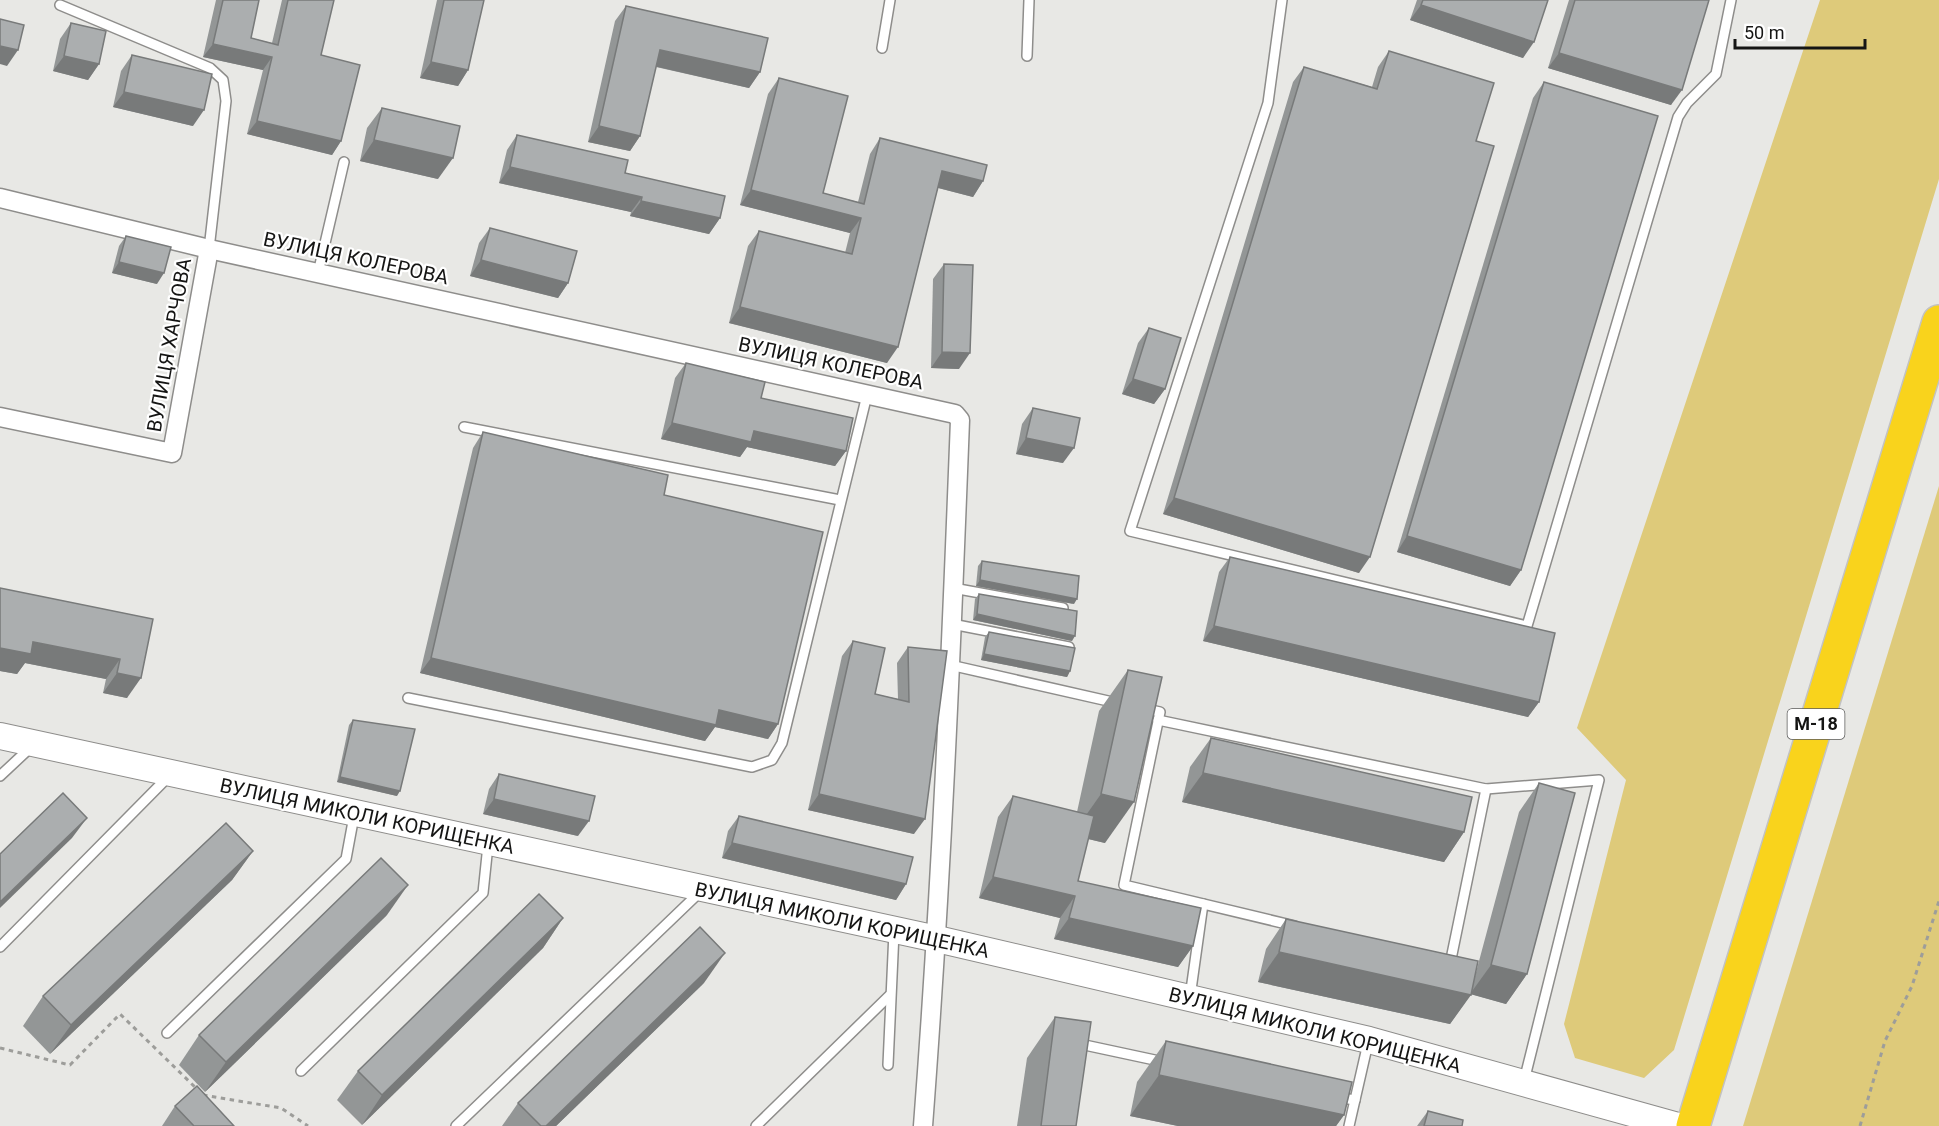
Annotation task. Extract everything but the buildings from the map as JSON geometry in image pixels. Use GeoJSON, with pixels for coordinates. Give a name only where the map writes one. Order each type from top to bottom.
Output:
{"type":"FeatureCollection","features":[{"type":"Feature","properties":{"kind":"highway","name":"М-18"},"geometry":{"type":"LineString","coordinates":[[1693,1126],[1939,322]]}},
{"type":"Feature","properties":{"kind":"street","name":"ВУЛИЦЯ КОЛЕРОВА"},"geometry":{"type":"LineString","coordinates":[[0,198],[209,249],[955,414],[960,420],[952,624],[937,939],[923,1126]]}},
{"type":"Feature","properties":{"kind":"street","name":"ВУЛИЦЯ ХАРЧОВА"},"geometry":{"type":"LineString","coordinates":[[0,417],[172,453],[209,249]]}},
{"type":"Feature","properties":{"kind":"street","name":"ВУЛИЦЯ МИКОЛИ КОРИЩЕНКА"},"geometry":{"type":"LineString","coordinates":[[0,736],[937,939],[1369,1040],[1678,1126]]}},
{"type":"Feature","properties":{"kind":"lane"},"geometry":{"type":"LineString","coordinates":[[882,48],[890,0]]}},
{"type":"Feature","properties":{"kind":"lane"},"geometry":{"type":"LineString","coordinates":[[1027,56],[1029,0]]}},
{"type":"Feature","properties":{"kind":"lane"},"geometry":{"type":"LineString","coordinates":[[1282,0],[1268,103],[1130,531],[1527,626],[1678,117],[1687,103],[1716,74],[1731,0]]}},
{"type":"Feature","properties":{"kind":"lane"},"geometry":{"type":"LineString","coordinates":[[60,5],[210,68],[223,80],[226,101],[209,249]]}},
{"type":"Feature","properties":{"kind":"lane"},"geometry":{"type":"LineString","coordinates":[[318,273],[344,162]]}},
{"type":"Feature","properties":{"kind":"lane"},"geometry":{"type":"LineString","coordinates":[[408,698],[752,767],[772,760],[782,743],[867,395]]}},
{"type":"Feature","properties":{"kind":"lane"},"geometry":{"type":"LineString","coordinates":[[464,427],[840,500]]}},
{"type":"Feature","properties":{"kind":"lane"},"geometry":{"type":"LineString","coordinates":[[953,588],[1070,610]]}},
{"type":"Feature","properties":{"kind":"lane"},"geometry":{"type":"LineString","coordinates":[[952,624],[1069,647]]}},
{"type":"Feature","properties":{"kind":"lane"},"geometry":{"type":"LineString","coordinates":[[950,665],[1125,704]]}},
{"type":"Feature","properties":{"kind":"lane"},"geometry":{"type":"LineString","coordinates":[[1136,707],[1160,712],[1124,885],[1304,928]]}},
{"type":"Feature","properties":{"kind":"lane"},"geometry":{"type":"LineString","coordinates":[[1158,720],[1486,789],[1599,780],[1523,1084]]}},
{"type":"Feature","properties":{"kind":"lane"},"geometry":{"type":"LineString","coordinates":[[0,776],[34,744]]}},
{"type":"Feature","properties":{"kind":"lane"},"geometry":{"type":"LineString","coordinates":[[0,947],[172,774]]}},
{"type":"Feature","properties":{"kind":"lane"},"geometry":{"type":"LineString","coordinates":[[1438,961],[1450,964],[1486,789]]}},
{"type":"Feature","properties":{"kind":"lane"},"geometry":{"type":"LineString","coordinates":[[167,1034],[346,859],[354,813]]}},
{"type":"Feature","properties":{"kind":"lane"},"geometry":{"type":"LineString","coordinates":[[301,1071],[483,894],[488,843]]}},
{"type":"Feature","properties":{"kind":"lane"},"geometry":{"type":"LineString","coordinates":[[456,1126],[703,889]]}},
{"type":"Feature","properties":{"kind":"lane"},"geometry":{"type":"LineString","coordinates":[[1189,998],[1203,904]]}},
{"type":"Feature","properties":{"kind":"lane"},"geometry":{"type":"LineString","coordinates":[[888,1065],[894,930]]}},
{"type":"Feature","properties":{"kind":"lane"},"geometry":{"type":"LineString","coordinates":[[756,1126],[890,995]]}},
{"type":"Feature","properties":{"kind":"lane"},"geometry":{"type":"LineString","coordinates":[[1348,1126],[1369,1040]]}},
{"type":"Feature","properties":{"kind":"lane"},"geometry":{"type":"LineString","coordinates":[[1080,1051],[1080,1042],[1173,1064]]}},
{"type":"Feature","properties":{"kind":"lane"},"geometry":{"type":"LineString","coordinates":[[1321,1094],[1355,1100]]}},
{"type":"Feature","properties":{"kind":"path"},"geometry":{"type":"LineString","coordinates":[[1860,1126],[1885,1041],[1912,986],[1939,901]]}},
{"type":"Feature","properties":{"kind":"path"},"geometry":{"type":"LineString","coordinates":[[0,1047],[70,1065],[120,1014],[202,1094],[281,1108],[308,1126]]}},
{"type":"Feature","properties":{"kind":"shaded area"},"geometry":{"type":"Polygon","coordinates":[[[1820,0],[1939,0],[1939,179],[1674,1050],[1644,1078],[1575,1058],[1564,1024],[1626,780],[1577,728],[1820,0]]]}},
{"type":"Feature","properties":{"kind":"shaded area"},"geometry":{"type":"Polygon","coordinates":[[[1939,486],[1939,1126],[1743,1126],[1939,486]]]}}]}
